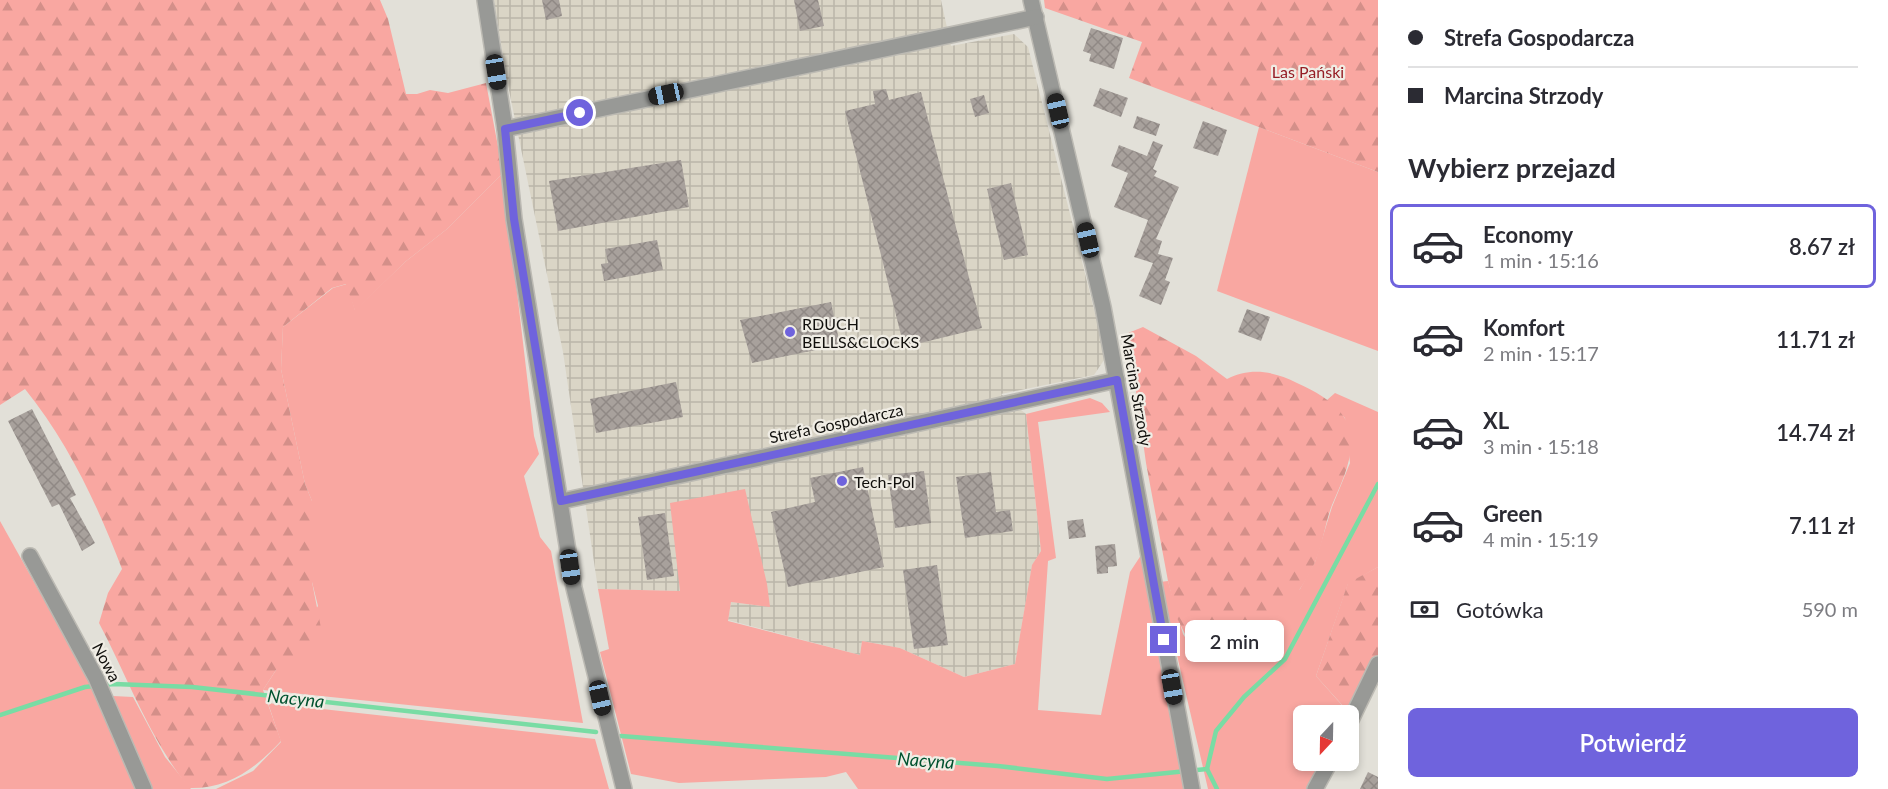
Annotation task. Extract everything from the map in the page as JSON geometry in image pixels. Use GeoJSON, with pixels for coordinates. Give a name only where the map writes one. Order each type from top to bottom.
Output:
{"type":"FeatureCollection","features":[{"type":"Feature","properties":{"kind":"street"},"geometry":{"type":"LineString","coordinates":[[485,0],[505,129],[514,219],[561,501],[573,588],[624,789]]}},
{"type":"Feature","properties":{"kind":"street","name":"Marcina Strzody"},"geometry":{"type":"LineString","coordinates":[[1031,0],[1093,262],[1192,786]]}},
{"type":"Feature","properties":{"kind":"street"},"geometry":{"type":"LineString","coordinates":[[505,129],[1035,17]]}},
{"type":"Feature","properties":{"kind":"street","name":"Strefa Gospodarcza"},"geometry":{"type":"LineString","coordinates":[[561,501],[1117,380]]}},
{"type":"Feature","properties":{"kind":"street","name":"Nowa"},"geometry":{"type":"LineString","coordinates":[[30,556],[99,685],[144,789]]}},
{"type":"Feature","properties":{"kind":"street"},"geometry":{"type":"LineString","coordinates":[[1358,705],[1378,664]]}},
{"type":"Feature","properties":{"kind":"street"},"geometry":{"type":"LineString","coordinates":[[1315,789],[1325,771]]}},
{"type":"Feature","properties":{"kind":"shaded area"},"geometry":{"type":"Polygon","coordinates":[[[494,0],[941,0],[951,46],[1014,34],[1028,47],[1106,357],[1094,375],[1001,394],[1026,414],[1041,551],[1032,566],[1015,664],[964,677],[900,648],[862,641],[860,655],[728,620],[731,602],[769,607],[680,591],[598,589],[563,352],[507,81],[494,0]]]}},
{"type":"Feature","properties":{"kind":"green space"},"geometry":{"type":"Polygon","coordinates":[[[0,0],[380,0],[388,19],[406,94],[417,94],[430,90],[448,93],[486,83],[503,173],[447,229],[405,262],[355,311],[346,284],[332,288],[283,327],[281,369],[305,484],[312,501],[312,582],[321,628],[312,650],[276,670],[263,690],[281,741],[251,768],[229,781],[216,785],[189,788],[150,728],[99,623],[108,593],[122,569],[81,475],[41,409],[25,389],[0,405],[0,0]]]}},
{"type":"Feature","properties":{"kind":"green space","name":"Las Pański"},"geometry":{"type":"Polygon","coordinates":[[[1044,0],[1378,0],[1378,172],[1129,78],[1142,42],[1045,8],[1044,0]]]}},
{"type":"Feature","properties":{"kind":"green space"},"geometry":{"type":"Polygon","coordinates":[[[1259,127],[1378,172],[1378,351],[1217,291],[1259,127]]]}},
{"type":"Feature","properties":{"kind":"green space"},"geometry":{"type":"Polygon","coordinates":[[[503,173],[534,436],[539,454],[524,476],[540,537],[551,551],[583,723],[263,690],[318,606],[312,582],[312,501],[305,484],[281,369],[283,327],[333,288],[347,284],[355,310],[405,262],[447,229],[503,173]]]}},
{"type":"Feature","properties":{"kind":"green space"},"geometry":{"type":"Polygon","coordinates":[[[1143,327],[1196,356],[1227,379],[1244,373],[1262,372],[1280,376],[1303,386],[1323,397],[1340,411],[1349,428],[1351,450],[1348,462],[1318,555],[1309,575],[1291,601],[1269,623],[1256,633],[1229,646],[1192,648],[1177,618],[1146,463],[1128,333],[1143,327]]]}},
{"type":"Feature","properties":{"kind":"green space"},"geometry":{"type":"Polygon","coordinates":[[[1335,393],[1378,412],[1378,567],[1348,584],[1316,676],[1342,705],[1293,705],[1293,771],[1317,771],[1307,789],[1208,789],[1160,582],[1168,581],[1183,634],[1192,648],[1300,589],[1315,562],[1332,507],[1350,463],[1345,418],[1327,400],[1335,393]]]}},
{"type":"Feature","properties":{"kind":"green space"},"geometry":{"type":"Polygon","coordinates":[[[1090,398],[1102,403],[1110,412],[1038,422],[1056,558],[1048,561],[1038,710],[1101,715],[1130,572],[1147,546],[1184,789],[858,789],[846,772],[826,777],[679,783],[631,774],[600,652],[609,649],[598,589],[680,591],[670,503],[745,489],[767,584],[770,607],[731,602],[728,621],[860,655],[862,641],[900,648],[964,677],[1015,664],[1032,565],[1041,551],[1026,414],[1090,398]]]}},
{"type":"Feature","properties":{"kind":"green space"},"geometry":{"type":"Polygon","coordinates":[[[0,521],[95,691],[138,789],[0,789],[0,521]]]}},
{"type":"Feature","properties":{"kind":"green space"},"geometry":{"type":"Polygon","coordinates":[[[1378,567],[1378,664],[1359,705],[1342,705],[1316,676],[1348,583],[1378,567]]]}},
{"type":"Feature","properties":{"kind":"green space"},"geometry":{"type":"Polygon","coordinates":[[[113,696],[133,697],[165,757],[191,789],[150,789],[113,696]]]}},
{"type":"Feature","properties":{"kind":"green space"},"geometry":{"type":"Polygon","coordinates":[[[268,703],[595,739],[609,789],[216,789],[253,771],[281,742],[268,703]]]}},
{"type":"Feature","properties":{"kind":"building"},"geometry":{"type":"Polygon","coordinates":[[[542,0],[559,0],[562,16],[546,20],[542,0]]]}},
{"type":"Feature","properties":{"kind":"building"},"geometry":{"type":"Polygon","coordinates":[[[794,0],[818,0],[824,26],[800,31],[794,0]]]}},
{"type":"Feature","properties":{"kind":"building"},"geometry":{"type":"Polygon","coordinates":[[[1091,28],[1123,38],[1114,69],[1089,61],[1091,54],[1083,51],[1091,28]]]}},
{"type":"Feature","properties":{"kind":"building"},"geometry":{"type":"Polygon","coordinates":[[[1100,88],[1128,98],[1121,117],[1093,106],[1100,88]]]}},
{"type":"Feature","properties":{"kind":"building"},"geometry":{"type":"Polygon","coordinates":[[[886,89],[889,100],[921,92],[982,328],[904,347],[845,111],[875,104],[873,91],[886,89]]]}},
{"type":"Feature","properties":{"kind":"building"},"geometry":{"type":"Polygon","coordinates":[[[984,95],[989,113],[975,117],[970,99],[984,95]]]}},
{"type":"Feature","properties":{"kind":"building"},"geometry":{"type":"Polygon","coordinates":[[[1137,116],[1160,124],[1156,136],[1133,128],[1137,116]]]}},
{"type":"Feature","properties":{"kind":"building"},"geometry":{"type":"Polygon","coordinates":[[[1203,121],[1227,130],[1218,156],[1193,148],[1203,121]]]}},
{"type":"Feature","properties":{"kind":"building"},"geometry":{"type":"Polygon","coordinates":[[[1153,141],[1163,145],[1153,169],[1157,171],[1154,176],[1179,187],[1156,239],[1162,241],[1158,254],[1173,258],[1165,280],[1170,282],[1161,305],[1139,296],[1153,263],[1134,257],[1148,220],[1114,207],[1128,173],[1111,166],[1119,145],[1147,156],[1153,141]]]}},
{"type":"Feature","properties":{"kind":"building"},"geometry":{"type":"Polygon","coordinates":[[[681,160],[689,207],[558,231],[549,181],[681,160]]]}},
{"type":"Feature","properties":{"kind":"building"},"geometry":{"type":"Polygon","coordinates":[[[1011,183],[1028,255],[1004,260],[987,189],[1011,183]]]}},
{"type":"Feature","properties":{"kind":"building"},"geometry":{"type":"Polygon","coordinates":[[[657,240],[663,270],[604,281],[601,264],[608,263],[605,249],[657,240]]]}},
{"type":"Feature","properties":{"kind":"building","name":"RDUCH BELLS&CLOCKS"},"geometry":{"type":"Polygon","coordinates":[[[831,302],[840,345],[752,363],[740,320],[831,302]]]}},
{"type":"Feature","properties":{"kind":"building"},"geometry":{"type":"Polygon","coordinates":[[[1247,309],[1270,317],[1261,341],[1238,332],[1247,309]]]}},
{"type":"Feature","properties":{"kind":"building"},"geometry":{"type":"Polygon","coordinates":[[[676,382],[683,417],[596,433],[590,399],[676,382]]]}},
{"type":"Feature","properties":{"kind":"building"},"geometry":{"type":"Polygon","coordinates":[[[32,409],[76,495],[70,498],[95,543],[82,551],[59,504],[52,507],[8,421],[32,409]]]}},
{"type":"Feature","properties":{"kind":"building"},"geometry":{"type":"Polygon","coordinates":[[[863,467],[884,567],[788,587],[771,512],[815,502],[810,478],[863,467]]]}},
{"type":"Feature","properties":{"kind":"building"},"geometry":{"type":"Polygon","coordinates":[[[924,471],[931,523],[895,528],[888,475],[924,471]]]}},
{"type":"Feature","properties":{"kind":"building"},"geometry":{"type":"Polygon","coordinates":[[[991,472],[996,512],[1010,510],[1013,531],[965,538],[956,477],[991,472]]]}},
{"type":"Feature","properties":{"kind":"building"},"geometry":{"type":"Polygon","coordinates":[[[665,513],[674,576],[647,580],[638,517],[665,513]]]}},
{"type":"Feature","properties":{"kind":"building"},"geometry":{"type":"Polygon","coordinates":[[[1083,519],[1086,537],[1069,539],[1067,521],[1083,519]]]}},
{"type":"Feature","properties":{"kind":"building"},"geometry":{"type":"Polygon","coordinates":[[[1115,544],[1117,566],[1108,567],[1108,573],[1097,574],[1095,546],[1115,544]]]}},
{"type":"Feature","properties":{"kind":"building"},"geometry":{"type":"Polygon","coordinates":[[[937,565],[948,645],[914,649],[903,570],[937,565]]]}},
{"type":"Feature","properties":{"kind":"building"},"geometry":{"type":"Polygon","coordinates":[[[1368,772],[1378,777],[1378,789],[1360,789],[1368,772]]]}},
{"type":"Feature","properties":{"kind":"waterway"},"geometry":{"type":"LineString","coordinates":[[1207,769],[1216,731],[1244,697],[1285,659],[1378,484]]}},
{"type":"Feature","properties":{"kind":"waterway","name":"Nacyna"},"geometry":{"type":"LineString","coordinates":[[0,715],[85,687],[114,684],[192,687],[596,732]]}},
{"type":"Feature","properties":{"kind":"waterway","name":"Nacyna"},"geometry":{"type":"LineString","coordinates":[[621,736],[998,766],[1107,779],[1207,769]]}},
{"type":"Feature","properties":{"kind":"waterway","name":"Nacyna"},"geometry":{"type":"LineString","coordinates":[[1207,769],[1217,789]]}},
{"type":"Feature","properties":{"kind":"place","name":"RDUCH BELLS&CLOCKS"},"geometry":{"type":"Point","coordinates":[790,332]}},
{"type":"Feature","properties":{"kind":"place","name":"Tech-Pol"},"geometry":{"type":"Point","coordinates":[842,481]}},
{"type":"Feature","properties":{"kind":"route"},"geometry":{"type":"LineString","coordinates":[[580,113],[505,129],[514,219],[561,501],[1117,380],[1164,640]]}}]}
